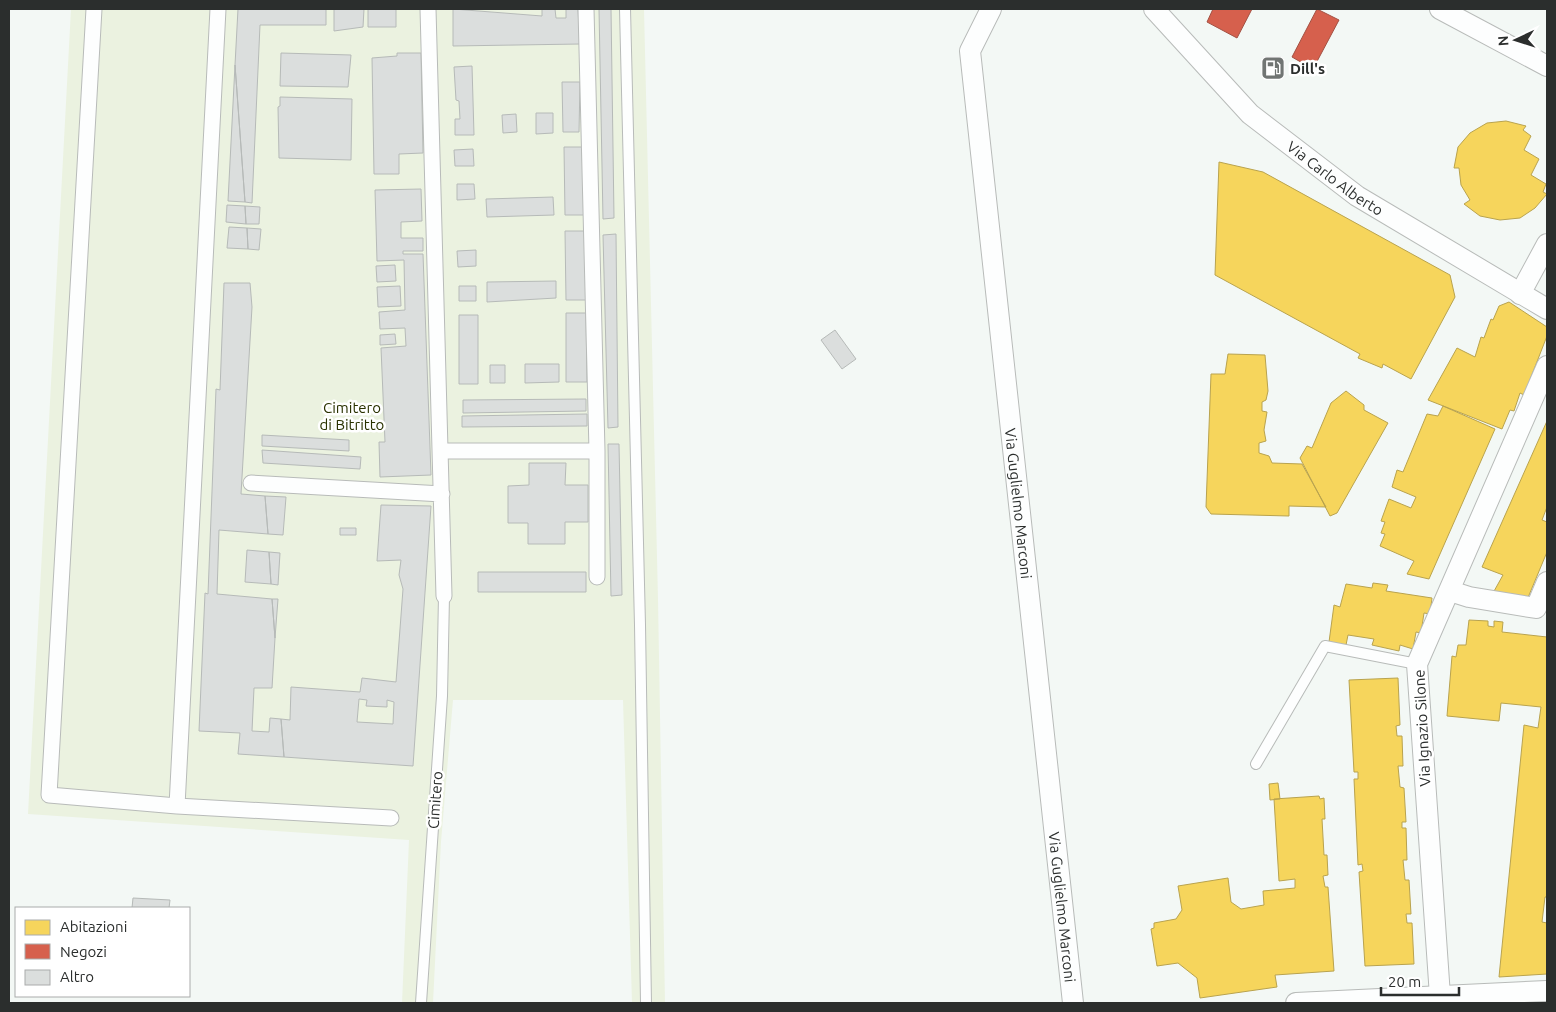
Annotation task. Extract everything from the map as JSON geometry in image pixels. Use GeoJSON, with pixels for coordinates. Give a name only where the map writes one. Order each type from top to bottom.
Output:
{"type":"FeatureCollection","features":[{"type":"Feature","properties":{"kind":"street"},"geometry":{"type":"LineString","coordinates":[[94,9],[49,795],[177,806],[390,818]]}},
{"type":"Feature","properties":{"kind":"street"},"geometry":{"type":"LineString","coordinates":[[177,806],[218,9]]}},
{"type":"Feature","properties":{"kind":"street"},"geometry":{"type":"LineString","coordinates":[[428,9],[444,596]]}},
{"type":"Feature","properties":{"kind":"street"},"geometry":{"type":"LineString","coordinates":[[586,9],[597,451],[597,577]]}},
{"type":"Feature","properties":{"kind":"street","name":"Via Guglielmo Marconi"},"geometry":{"type":"LineString","coordinates":[[991,9],[970,51],[1072,1003]]}},
{"type":"Feature","properties":{"kind":"street","name":"Via Carlo Alberto"},"geometry":{"type":"LineString","coordinates":[[1154,9],[1250,114],[1357,196],[1547,309]]}},
{"type":"Feature","properties":{"kind":"street"},"geometry":{"type":"LineString","coordinates":[[1440,9],[1547,66]]}},
{"type":"Feature","properties":{"kind":"street"},"geometry":{"type":"LineString","coordinates":[[1520,294],[1547,244]]}},
{"type":"Feature","properties":{"kind":"street","name":"Via Ignazio Silone"},"geometry":{"type":"LineString","coordinates":[[1440,996],[1417,664],[1547,366]]}},
{"type":"Feature","properties":{"kind":"street"},"geometry":{"type":"LineString","coordinates":[[440,451],[597,451]]}},
{"type":"Feature","properties":{"kind":"street"},"geometry":{"type":"LineString","coordinates":[[251,483],[442,494]]}},
{"type":"Feature","properties":{"kind":"street"},"geometry":{"type":"LineString","coordinates":[[1450,590],[1469,597],[1536,608],[1547,582]]}},
{"type":"Feature","properties":{"kind":"street"},"geometry":{"type":"LineString","coordinates":[[1296,1003],[1547,991]]}},
{"type":"Feature","properties":{"kind":"lane"},"geometry":{"type":"LineString","coordinates":[[625,9],[640,625],[646,1003]]}},
{"type":"Feature","properties":{"kind":"lane","name":"Cimitero"},"geometry":{"type":"LineString","coordinates":[[421,1003],[442,696],[444,596]]}},
{"type":"Feature","properties":{"kind":"lane"},"geometry":{"type":"LineString","coordinates":[[1256,764],[1325,646],[1417,664]]}},
{"type":"Feature","properties":{"kind":"green space","name":"Cimitero di Bitritto"},"geometry":{"type":"Polygon","coordinates":[[[71,9],[644,9],[658,599],[665,1003],[632,1003],[623,700],[453,700],[441,842],[433,1003],[402,1003],[409,840],[28,814],[71,9]]]}},
{"type":"Feature","properties":{"kind":"building: Abitazioni"},"geometry":{"type":"Polygon","coordinates":[[[1506,121],[1526,126],[1523,130],[1531,136],[1524,150],[1539,159],[1531,175],[1546,184],[1543,192],[1547,194],[1535,208],[1520,218],[1500,220],[1480,216],[1464,204],[1470,200],[1461,185],[1459,168],[1454,168],[1458,147],[1470,133],[1487,123],[1506,121]]]}},
{"type":"Feature","properties":{"kind":"building: Abitazioni"},"geometry":{"type":"Polygon","coordinates":[[[1219,162],[1263,172],[1450,275],[1455,297],[1411,379],[1383,364],[1382,368],[1358,358],[1360,354],[1215,275],[1219,162]]]}},
{"type":"Feature","properties":{"kind":"building: Abitazioni"},"geometry":{"type":"Polygon","coordinates":[[[1509,302],[1547,327],[1547,336],[1524,395],[1520,393],[1514,411],[1510,410],[1502,429],[1428,400],[1457,348],[1475,357],[1481,337],[1484,338],[1491,319],[1493,320],[1499,306],[1509,302]]]}},
{"type":"Feature","properties":{"kind":"building: Abitazioni"},"geometry":{"type":"Polygon","coordinates":[[[1228,354],[1265,355],[1268,391],[1266,400],[1262,402],[1262,411],[1267,412],[1264,430],[1266,441],[1259,443],[1259,453],[1269,456],[1272,463],[1302,464],[1326,507],[1289,506],[1289,516],[1211,514],[1206,507],[1211,374],[1225,374],[1228,354]]]}},
{"type":"Feature","properties":{"kind":"building: Abitazioni"},"geometry":{"type":"Polygon","coordinates":[[[1346,391],[1364,405],[1364,410],[1388,423],[1337,513],[1330,516],[1300,458],[1307,446],[1312,448],[1331,403],[1346,391]]]}},
{"type":"Feature","properties":{"kind":"building: Abitazioni"},"geometry":{"type":"Polygon","coordinates":[[[1443,406],[1495,429],[1429,579],[1407,574],[1414,561],[1380,546],[1385,534],[1381,533],[1385,522],[1381,521],[1389,499],[1411,508],[1416,497],[1392,487],[1397,470],[1403,472],[1427,414],[1438,416],[1443,406]]]}},
{"type":"Feature","properties":{"kind":"building: Abitazioni"},"geometry":{"type":"Polygon","coordinates":[[[1547,421],[1547,507],[1542,520],[1547,522],[1547,552],[1527,600],[1493,593],[1503,575],[1482,567],[1547,421]]]}},
{"type":"Feature","properties":{"kind":"building: Abitazioni"},"geometry":{"type":"Polygon","coordinates":[[[1373,583],[1388,585],[1386,591],[1432,598],[1430,614],[1424,613],[1421,633],[1416,632],[1413,649],[1400,645],[1399,651],[1372,645],[1374,639],[1348,635],[1346,645],[1329,642],[1334,605],[1340,607],[1346,584],[1372,588],[1373,583]]]}},
{"type":"Feature","properties":{"kind":"building: Abitazioni"},"geometry":{"type":"Polygon","coordinates":[[[1469,620],[1488,621],[1488,626],[1494,627],[1494,621],[1503,622],[1502,632],[1547,637],[1547,897],[1545,897],[1542,922],[1547,923],[1547,974],[1499,977],[1524,725],[1538,728],[1541,707],[1501,703],[1499,721],[1447,716],[1452,656],[1456,657],[1458,645],[1466,645],[1469,620]]]}},
{"type":"Feature","properties":{"kind":"building: Abitazioni"},"geometry":{"type":"Polygon","coordinates":[[[1398,678],[1400,725],[1396,726],[1397,736],[1402,736],[1403,766],[1398,766],[1400,787],[1404,788],[1406,822],[1402,822],[1402,828],[1406,828],[1407,860],[1403,860],[1405,880],[1409,880],[1411,914],[1406,914],[1407,923],[1412,923],[1414,964],[1365,966],[1359,872],[1363,871],[1362,864],[1358,865],[1354,779],[1358,779],[1358,772],[1354,772],[1349,680],[1398,678]]]}},
{"type":"Feature","properties":{"kind":"building: Abitazioni"},"geometry":{"type":"Polygon","coordinates":[[[1278,783],[1280,799],[1270,800],[1269,784],[1278,783]]]}},
{"type":"Feature","properties":{"kind":"building: Abitazioni"},"geometry":{"type":"Polygon","coordinates":[[[1319,796],[1320,799],[1324,798],[1325,819],[1322,819],[1324,855],[1327,855],[1328,875],[1323,876],[1325,887],[1328,887],[1334,971],[1275,975],[1277,987],[1200,998],[1197,978],[1178,963],[1157,966],[1151,929],[1154,928],[1154,923],[1176,919],[1182,910],[1178,886],[1228,878],[1231,902],[1241,909],[1264,905],[1263,891],[1295,888],[1295,879],[1279,881],[1274,799],[1319,796]]]}},
{"type":"Feature","properties":{"kind":"building: Negozi"},"geometry":{"type":"Polygon","coordinates":[[[1213,9],[1252,9],[1237,38],[1207,22],[1213,9]]]}},
{"type":"Feature","properties":{"kind":"building: Negozi"},"geometry":{"type":"Polygon","coordinates":[[[1317,9],[1339,20],[1313,69],[1292,57],[1317,9]]]}},
{"type":"Feature","properties":{"kind":"building: Altro"},"geometry":{"type":"Polygon","coordinates":[[[238,9],[326,9],[326,25],[260,25],[252,203],[245,202],[235,65],[238,9]]]}},
{"type":"Feature","properties":{"kind":"building: Altro"},"geometry":{"type":"Polygon","coordinates":[[[334,9],[364,9],[363,27],[334,31],[334,9]]]}},
{"type":"Feature","properties":{"kind":"building: Altro"},"geometry":{"type":"Polygon","coordinates":[[[368,9],[396,9],[396,27],[368,27],[368,9]]]}},
{"type":"Feature","properties":{"kind":"building: Altro"},"geometry":{"type":"Polygon","coordinates":[[[453,9],[542,16],[542,9],[555,9],[556,18],[566,18],[566,9],[578,9],[580,44],[453,46],[453,9]]]}},
{"type":"Feature","properties":{"kind":"building: Altro"},"geometry":{"type":"Polygon","coordinates":[[[599,9],[611,9],[614,218],[603,219],[599,9]]]}},
{"type":"Feature","properties":{"kind":"building: Altro"},"geometry":{"type":"Polygon","coordinates":[[[281,53],[351,55],[348,87],[280,86],[281,53]]]}},
{"type":"Feature","properties":{"kind":"building: Altro"},"geometry":{"type":"Polygon","coordinates":[[[397,53],[421,53],[423,153],[399,154],[399,174],[374,174],[372,58],[397,56],[397,53]]]}},
{"type":"Feature","properties":{"kind":"building: Altro"},"geometry":{"type":"Polygon","coordinates":[[[235,65],[245,202],[228,201],[235,65]]]}},
{"type":"Feature","properties":{"kind":"building: Altro"},"geometry":{"type":"Polygon","coordinates":[[[472,66],[474,135],[455,135],[455,119],[460,119],[459,101],[456,100],[454,67],[472,66]]]}},
{"type":"Feature","properties":{"kind":"building: Altro"},"geometry":{"type":"Polygon","coordinates":[[[562,82],[580,82],[579,132],[563,132],[562,82]]]}},
{"type":"Feature","properties":{"kind":"building: Altro"},"geometry":{"type":"Polygon","coordinates":[[[280,97],[352,99],[351,160],[279,158],[278,107],[280,106],[280,97]]]}},
{"type":"Feature","properties":{"kind":"building: Altro"},"geometry":{"type":"Polygon","coordinates":[[[536,113],[553,113],[553,133],[536,134],[536,113]]]}},
{"type":"Feature","properties":{"kind":"building: Altro"},"geometry":{"type":"Polygon","coordinates":[[[516,114],[517,132],[503,133],[502,115],[516,114]]]}},
{"type":"Feature","properties":{"kind":"building: Altro"},"geometry":{"type":"Polygon","coordinates":[[[564,147],[582,147],[584,215],[565,215],[564,147]]]}},
{"type":"Feature","properties":{"kind":"building: Altro"},"geometry":{"type":"Polygon","coordinates":[[[473,149],[474,166],[455,166],[454,150],[473,149]]]}},
{"type":"Feature","properties":{"kind":"building: Altro"},"geometry":{"type":"Polygon","coordinates":[[[457,184],[474,184],[475,199],[457,200],[457,184]]]}},
{"type":"Feature","properties":{"kind":"building: Altro"},"geometry":{"type":"Polygon","coordinates":[[[421,189],[422,221],[401,222],[401,238],[423,238],[423,251],[403,251],[403,254],[423,254],[431,475],[380,477],[379,442],[385,442],[381,348],[406,346],[405,328],[380,329],[379,312],[405,310],[404,260],[377,261],[375,190],[421,189]]]}},
{"type":"Feature","properties":{"kind":"building: Altro"},"geometry":{"type":"Polygon","coordinates":[[[553,197],[554,215],[487,217],[486,199],[553,197]]]}},
{"type":"Feature","properties":{"kind":"building: Altro"},"geometry":{"type":"Polygon","coordinates":[[[227,205],[245,206],[246,224],[226,222],[227,205]]]}},
{"type":"Feature","properties":{"kind":"building: Altro"},"geometry":{"type":"Polygon","coordinates":[[[245,206],[260,207],[259,224],[246,224],[245,206]]]}},
{"type":"Feature","properties":{"kind":"building: Altro"},"geometry":{"type":"Polygon","coordinates":[[[229,227],[247,228],[248,249],[227,248],[229,227]]]}},
{"type":"Feature","properties":{"kind":"building: Altro"},"geometry":{"type":"Polygon","coordinates":[[[247,228],[261,229],[259,250],[248,249],[247,228]]]}},
{"type":"Feature","properties":{"kind":"building: Altro"},"geometry":{"type":"Polygon","coordinates":[[[565,231],[585,231],[586,300],[566,300],[565,231]]]}},
{"type":"Feature","properties":{"kind":"building: Altro"},"geometry":{"type":"Polygon","coordinates":[[[616,234],[618,427],[608,428],[603,235],[616,234]]]}},
{"type":"Feature","properties":{"kind":"building: Altro"},"geometry":{"type":"Polygon","coordinates":[[[476,250],[476,266],[458,267],[457,251],[476,250]]]}},
{"type":"Feature","properties":{"kind":"building: Altro"},"geometry":{"type":"Polygon","coordinates":[[[395,265],[396,281],[377,282],[376,266],[395,265]]]}},
{"type":"Feature","properties":{"kind":"building: Altro"},"geometry":{"type":"Polygon","coordinates":[[[556,281],[556,298],[487,302],[487,282],[556,281]]]}},
{"type":"Feature","properties":{"kind":"building: Altro"},"geometry":{"type":"Polygon","coordinates":[[[224,283],[250,283],[252,307],[241,494],[265,496],[268,534],[219,530],[217,594],[272,599],[275,638],[272,688],[254,688],[252,731],[269,732],[270,718],[281,719],[284,757],[238,754],[240,733],[199,731],[205,593],[208,594],[216,389],[220,390],[224,283]]]}},
{"type":"Feature","properties":{"kind":"building: Altro"},"geometry":{"type":"Polygon","coordinates":[[[400,286],[401,306],[378,307],[377,287],[400,286]]]}},
{"type":"Feature","properties":{"kind":"building: Altro"},"geometry":{"type":"Polygon","coordinates":[[[459,286],[476,286],[476,301],[459,301],[459,286]]]}},
{"type":"Feature","properties":{"kind":"building: Altro"},"geometry":{"type":"Polygon","coordinates":[[[566,313],[586,313],[587,382],[566,382],[566,313]]]}},
{"type":"Feature","properties":{"kind":"building: Altro"},"geometry":{"type":"Polygon","coordinates":[[[459,315],[478,315],[478,384],[459,384],[459,315]]]}},
{"type":"Feature","properties":{"kind":"building: Altro"},"geometry":{"type":"Polygon","coordinates":[[[835,330],[856,359],[842,369],[821,340],[835,330]]]}},
{"type":"Feature","properties":{"kind":"building: Altro"},"geometry":{"type":"Polygon","coordinates":[[[395,334],[396,344],[380,345],[380,335],[395,334]]]}},
{"type":"Feature","properties":{"kind":"building: Altro"},"geometry":{"type":"Polygon","coordinates":[[[525,364],[559,364],[559,382],[525,383],[525,364]]]}},
{"type":"Feature","properties":{"kind":"building: Altro"},"geometry":{"type":"Polygon","coordinates":[[[490,365],[505,365],[505,383],[490,383],[490,365]]]}},
{"type":"Feature","properties":{"kind":"building: Altro"},"geometry":{"type":"Polygon","coordinates":[[[586,399],[586,411],[463,413],[463,400],[586,399]]]}},
{"type":"Feature","properties":{"kind":"building: Altro"},"geometry":{"type":"Polygon","coordinates":[[[587,414],[587,426],[462,427],[462,416],[587,414]]]}},
{"type":"Feature","properties":{"kind":"building: Altro"},"geometry":{"type":"Polygon","coordinates":[[[262,435],[349,440],[349,451],[262,446],[262,435]]]}},
{"type":"Feature","properties":{"kind":"building: Altro"},"geometry":{"type":"Polygon","coordinates":[[[608,444],[619,444],[622,595],[611,596],[608,444]]]}},
{"type":"Feature","properties":{"kind":"building: Altro"},"geometry":{"type":"Polygon","coordinates":[[[262,450],[361,457],[360,469],[263,463],[262,450]]]}},
{"type":"Feature","properties":{"kind":"building: Altro"},"geometry":{"type":"Polygon","coordinates":[[[529,463],[566,463],[565,485],[588,485],[588,522],[565,522],[565,544],[528,544],[528,523],[508,523],[508,486],[529,485],[529,463]]]}},
{"type":"Feature","properties":{"kind":"building: Altro"},"geometry":{"type":"Polygon","coordinates":[[[265,496],[286,497],[283,535],[268,534],[265,496]]]}},
{"type":"Feature","properties":{"kind":"building: Altro"},"geometry":{"type":"Polygon","coordinates":[[[381,505],[431,506],[413,766],[284,757],[281,719],[290,720],[291,687],[360,692],[362,678],[396,682],[403,589],[399,575],[401,560],[377,561],[381,505]],[[359,699],[357,722],[393,724],[394,702],[387,700],[387,707],[366,706],[367,700],[359,699]]]}},
{"type":"Feature","properties":{"kind":"building: Altro"},"geometry":{"type":"Polygon","coordinates":[[[340,528],[356,528],[356,535],[340,535],[340,528]]]}},
{"type":"Feature","properties":{"kind":"building: Altro"},"geometry":{"type":"Polygon","coordinates":[[[247,550],[269,552],[271,584],[245,582],[247,550]]]}},
{"type":"Feature","properties":{"kind":"building: Altro"},"geometry":{"type":"Polygon","coordinates":[[[269,552],[280,553],[278,585],[271,584],[269,552]]]}},
{"type":"Feature","properties":{"kind":"building: Altro"},"geometry":{"type":"Polygon","coordinates":[[[478,572],[586,572],[586,592],[478,592],[478,572]]]}},
{"type":"Feature","properties":{"kind":"building: Altro"},"geometry":{"type":"Polygon","coordinates":[[[272,599],[278,599],[275,638],[272,599]]]}},
{"type":"Feature","properties":{"kind":"building: Altro"},"geometry":{"type":"Polygon","coordinates":[[[133,898],[170,900],[169,907],[132,907],[133,898]]]}},
{"type":"Feature","properties":{"kind":"place","name":"Dill's"},"geometry":{"type":"Point","coordinates":[1273,68]}}]}
